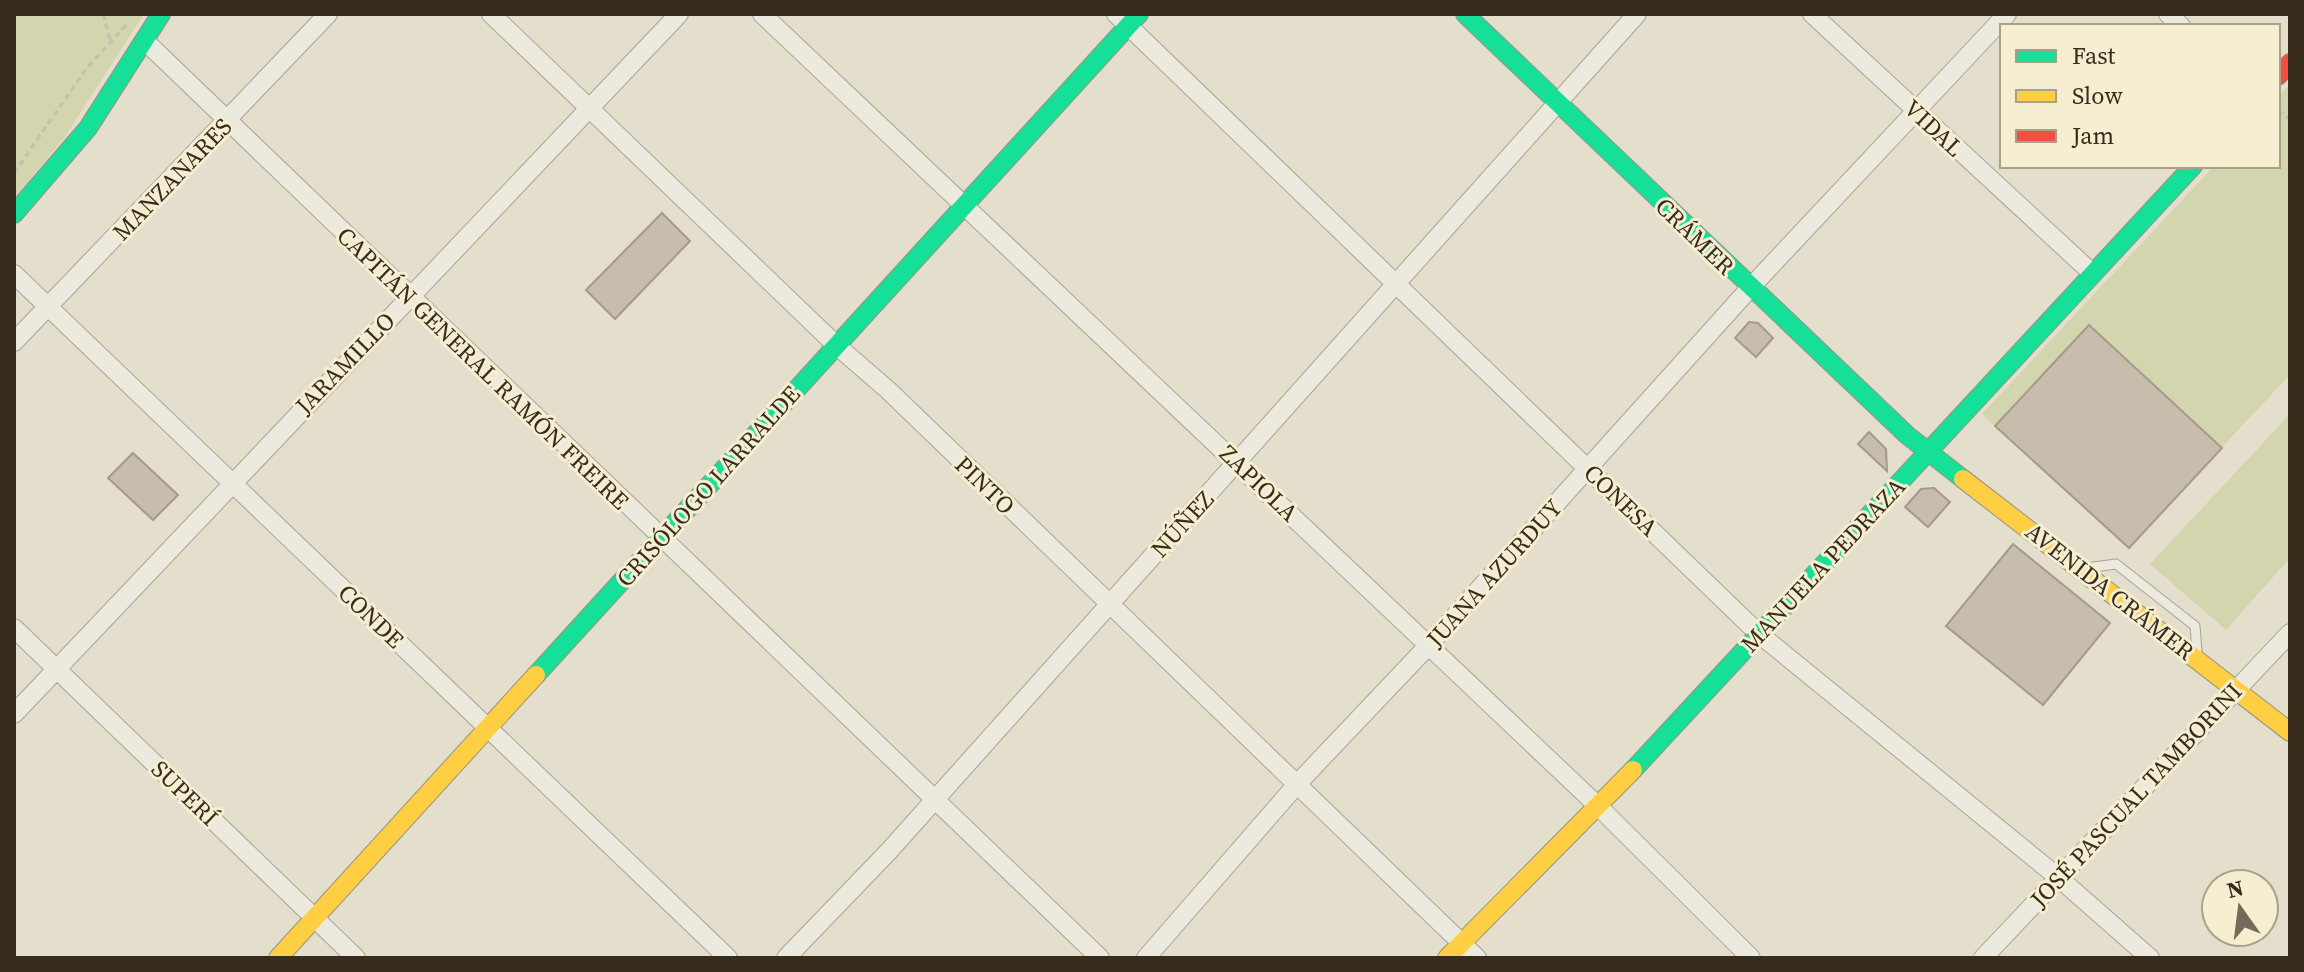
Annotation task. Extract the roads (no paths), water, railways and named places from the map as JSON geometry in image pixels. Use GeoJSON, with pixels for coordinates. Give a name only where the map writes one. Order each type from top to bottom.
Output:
{"type":"FeatureCollection","features":[{"type":"Feature","properties":{"kind":"street"},"geometry":{"type":"LineString","coordinates":[[14,214],[88,128],[146,42],[161,14]]}},
{"type":"Feature","properties":{"kind":"street","name":"MANZANARES"},"geometry":{"type":"LineString","coordinates":[[14,342],[328,14]]}},
{"type":"Feature","properties":{"kind":"street","name":"PINTO"},"geometry":{"type":"LineString","coordinates":[[491,14],[836,345],[888,390],[1477,958]]}},
{"type":"Feature","properties":{"kind":"street","name":"JARAMILLO"},"geometry":{"type":"LineString","coordinates":[[14,714],[231,481],[679,14]]}},
{"type":"Feature","properties":{"kind":"street","name":"ZAPIOLA"},"geometry":{"type":"LineString","coordinates":[[762,14],[1238,462],[1427,647],[1599,807],[1751,958]]}},
{"type":"Feature","properties":{"kind":"street","name":"CRÁMER"},"geometry":{"type":"LineString","coordinates":[[1465,14],[1750,288],[1884,414],[1929,451]]}},
{"type":"Feature","properties":{"kind":"street","name":"NÚÑEZ"},"geometry":{"type":"LineString","coordinates":[[786,958],[936,799],[1637,14]]}},
{"type":"Feature","properties":{"kind":"street","name":"VIDAL"},"geometry":{"type":"LineString","coordinates":[[1812,14],[2092,273]]}},
{"type":"Feature","properties":{"kind":"street","name":"JUANA AZURDUY"},"geometry":{"type":"LineString","coordinates":[[1146,958],[1298,783],[1427,647],[1750,288],[2007,14]]}},
{"type":"Feature","properties":{"kind":"street","name":"CRISÓLOGO LARRALDE"},"geometry":{"type":"LineString","coordinates":[[278,958],[963,206],[1128,18]]}},
{"type":"Feature","properties":{"kind":"street","name":"CONESA"},"geometry":{"type":"LineString","coordinates":[[1128,18],[1758,633],[2059,878],[2150,958]]}},
{"type":"Feature","properties":{"kind":"street","name":"CAPITÁN GENERAL RAMÓN FREIRE"},"geometry":{"type":"LineString","coordinates":[[146,42],[1100,958]]}},
{"type":"Feature","properties":{"kind":"street","name":"MANUELA PEDRAZA"},"geometry":{"type":"LineString","coordinates":[[1447,958],[1599,807],[2191,168]]}},
{"type":"Feature","properties":{"kind":"street","name":"CONDE"},"geometry":{"type":"LineString","coordinates":[[14,274],[728,958]]}},
{"type":"Feature","properties":{"kind":"street","name":"AVENIDA CRÁMER"},"geometry":{"type":"LineString","coordinates":[[1929,451],[2290,732]]}},
{"type":"Feature","properties":{"kind":"street","name":"SUPERÍ"},"geometry":{"type":"LineString","coordinates":[[14,628],[356,958]]}},
{"type":"Feature","properties":{"kind":"street","name":"JOSÉ PASCUAL TAMBORINI"},"geometry":{"type":"LineString","coordinates":[[1983,958],[2290,633]]}},
{"type":"Feature","properties":{"kind":"lane"},"geometry":{"type":"LineString","coordinates":[[2081,569],[2116,564],[2195,626],[2197,659]]}}]}
